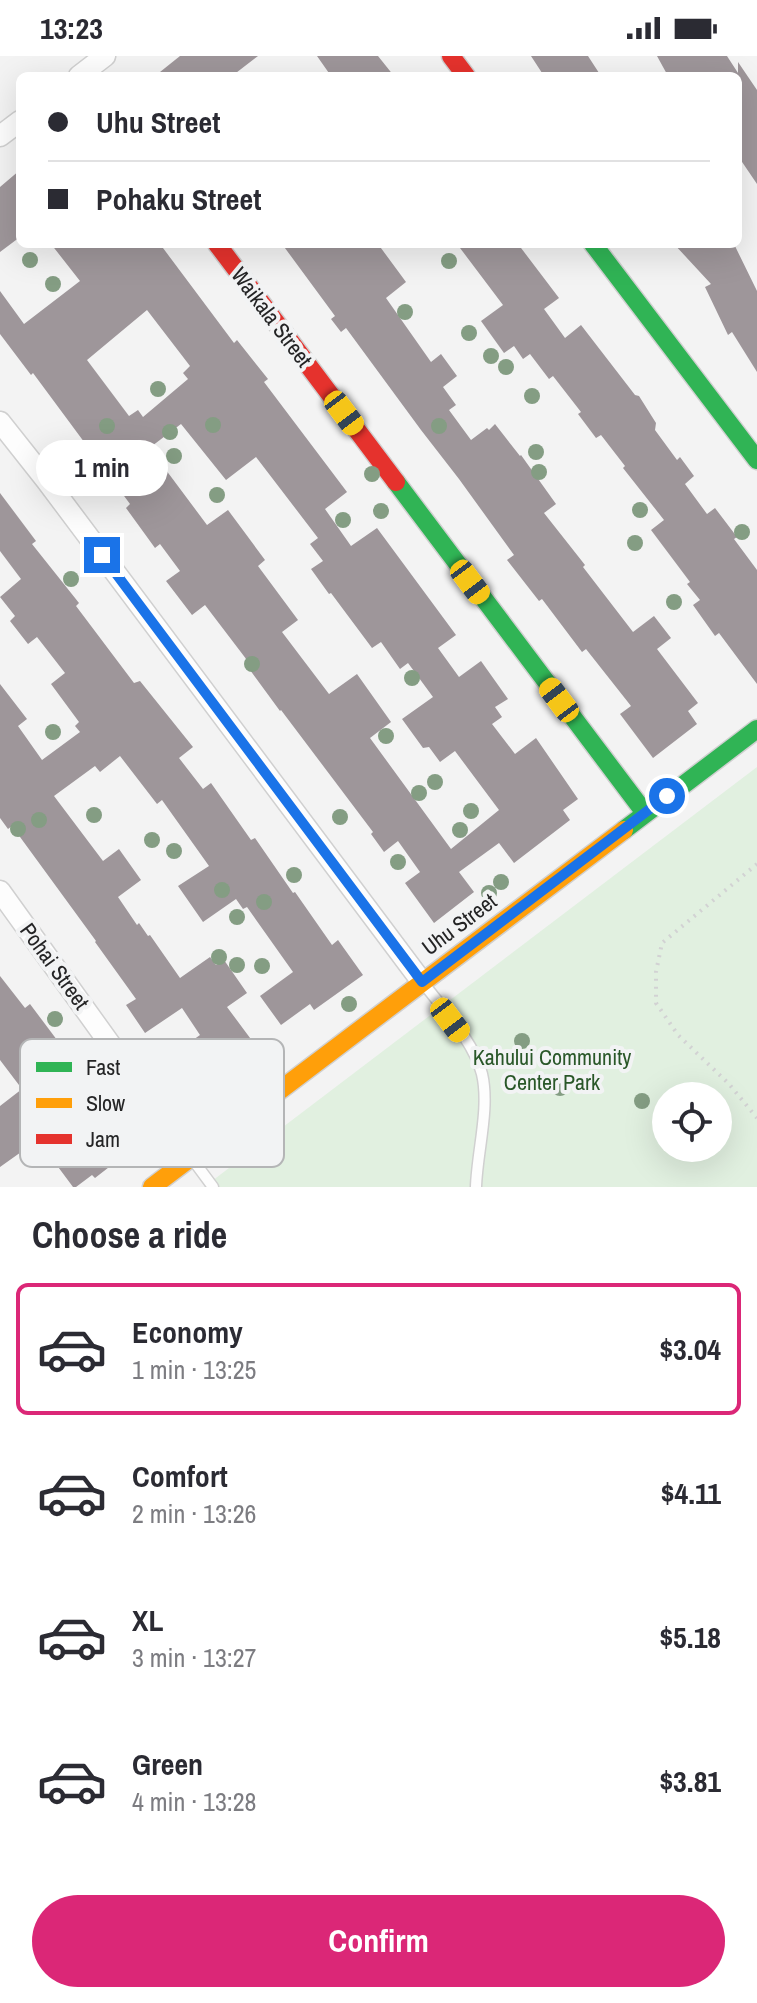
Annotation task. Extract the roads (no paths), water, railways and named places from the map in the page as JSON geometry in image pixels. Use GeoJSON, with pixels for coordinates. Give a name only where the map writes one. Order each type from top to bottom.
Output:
{"type":"FeatureCollection","features":[{"type":"Feature","properties":{"kind":"street"},"geometry":{"type":"LineString","coordinates":[[83,70],[105,56]]}},
{"type":"Feature","properties":{"kind":"street","name":"Waikala Street"},"geometry":{"type":"LineString","coordinates":[[220,248],[645,813]]}},
{"type":"Feature","properties":{"kind":"street"},"geometry":{"type":"LineString","coordinates":[[596,248],[757,460]]}},
{"type":"Feature","properties":{"kind":"street"},"geometry":{"type":"LineString","coordinates":[[0,422],[422,982]]}},
{"type":"Feature","properties":{"kind":"street","name":"Uhu Street"},"geometry":{"type":"LineString","coordinates":[[284,1088],[757,729]]}},
{"type":"Feature","properties":{"kind":"street","name":"Pohai Street"},"geometry":{"type":"LineString","coordinates":[[0,891],[106,1039]]}},
{"type":"Feature","properties":{"kind":"street","name":"Uhu Street"},"geometry":{"type":"LineString","coordinates":[[152,1187],[180,1167]]}},
{"type":"Feature","properties":{"kind":"lane"},"geometry":{"type":"LineString","coordinates":[[422,982],[465,1039],[481,1073],[484,1108],[476,1187]]}},
{"type":"Feature","properties":{"kind":"lane"},"geometry":{"type":"LineString","coordinates":[[199,1167],[213,1187]]}},
{"type":"Feature","properties":{"kind":"park label","name":"Kahului Community Center Park"},"geometry":{"type":"Point","coordinates":[552,1070]}}]}
